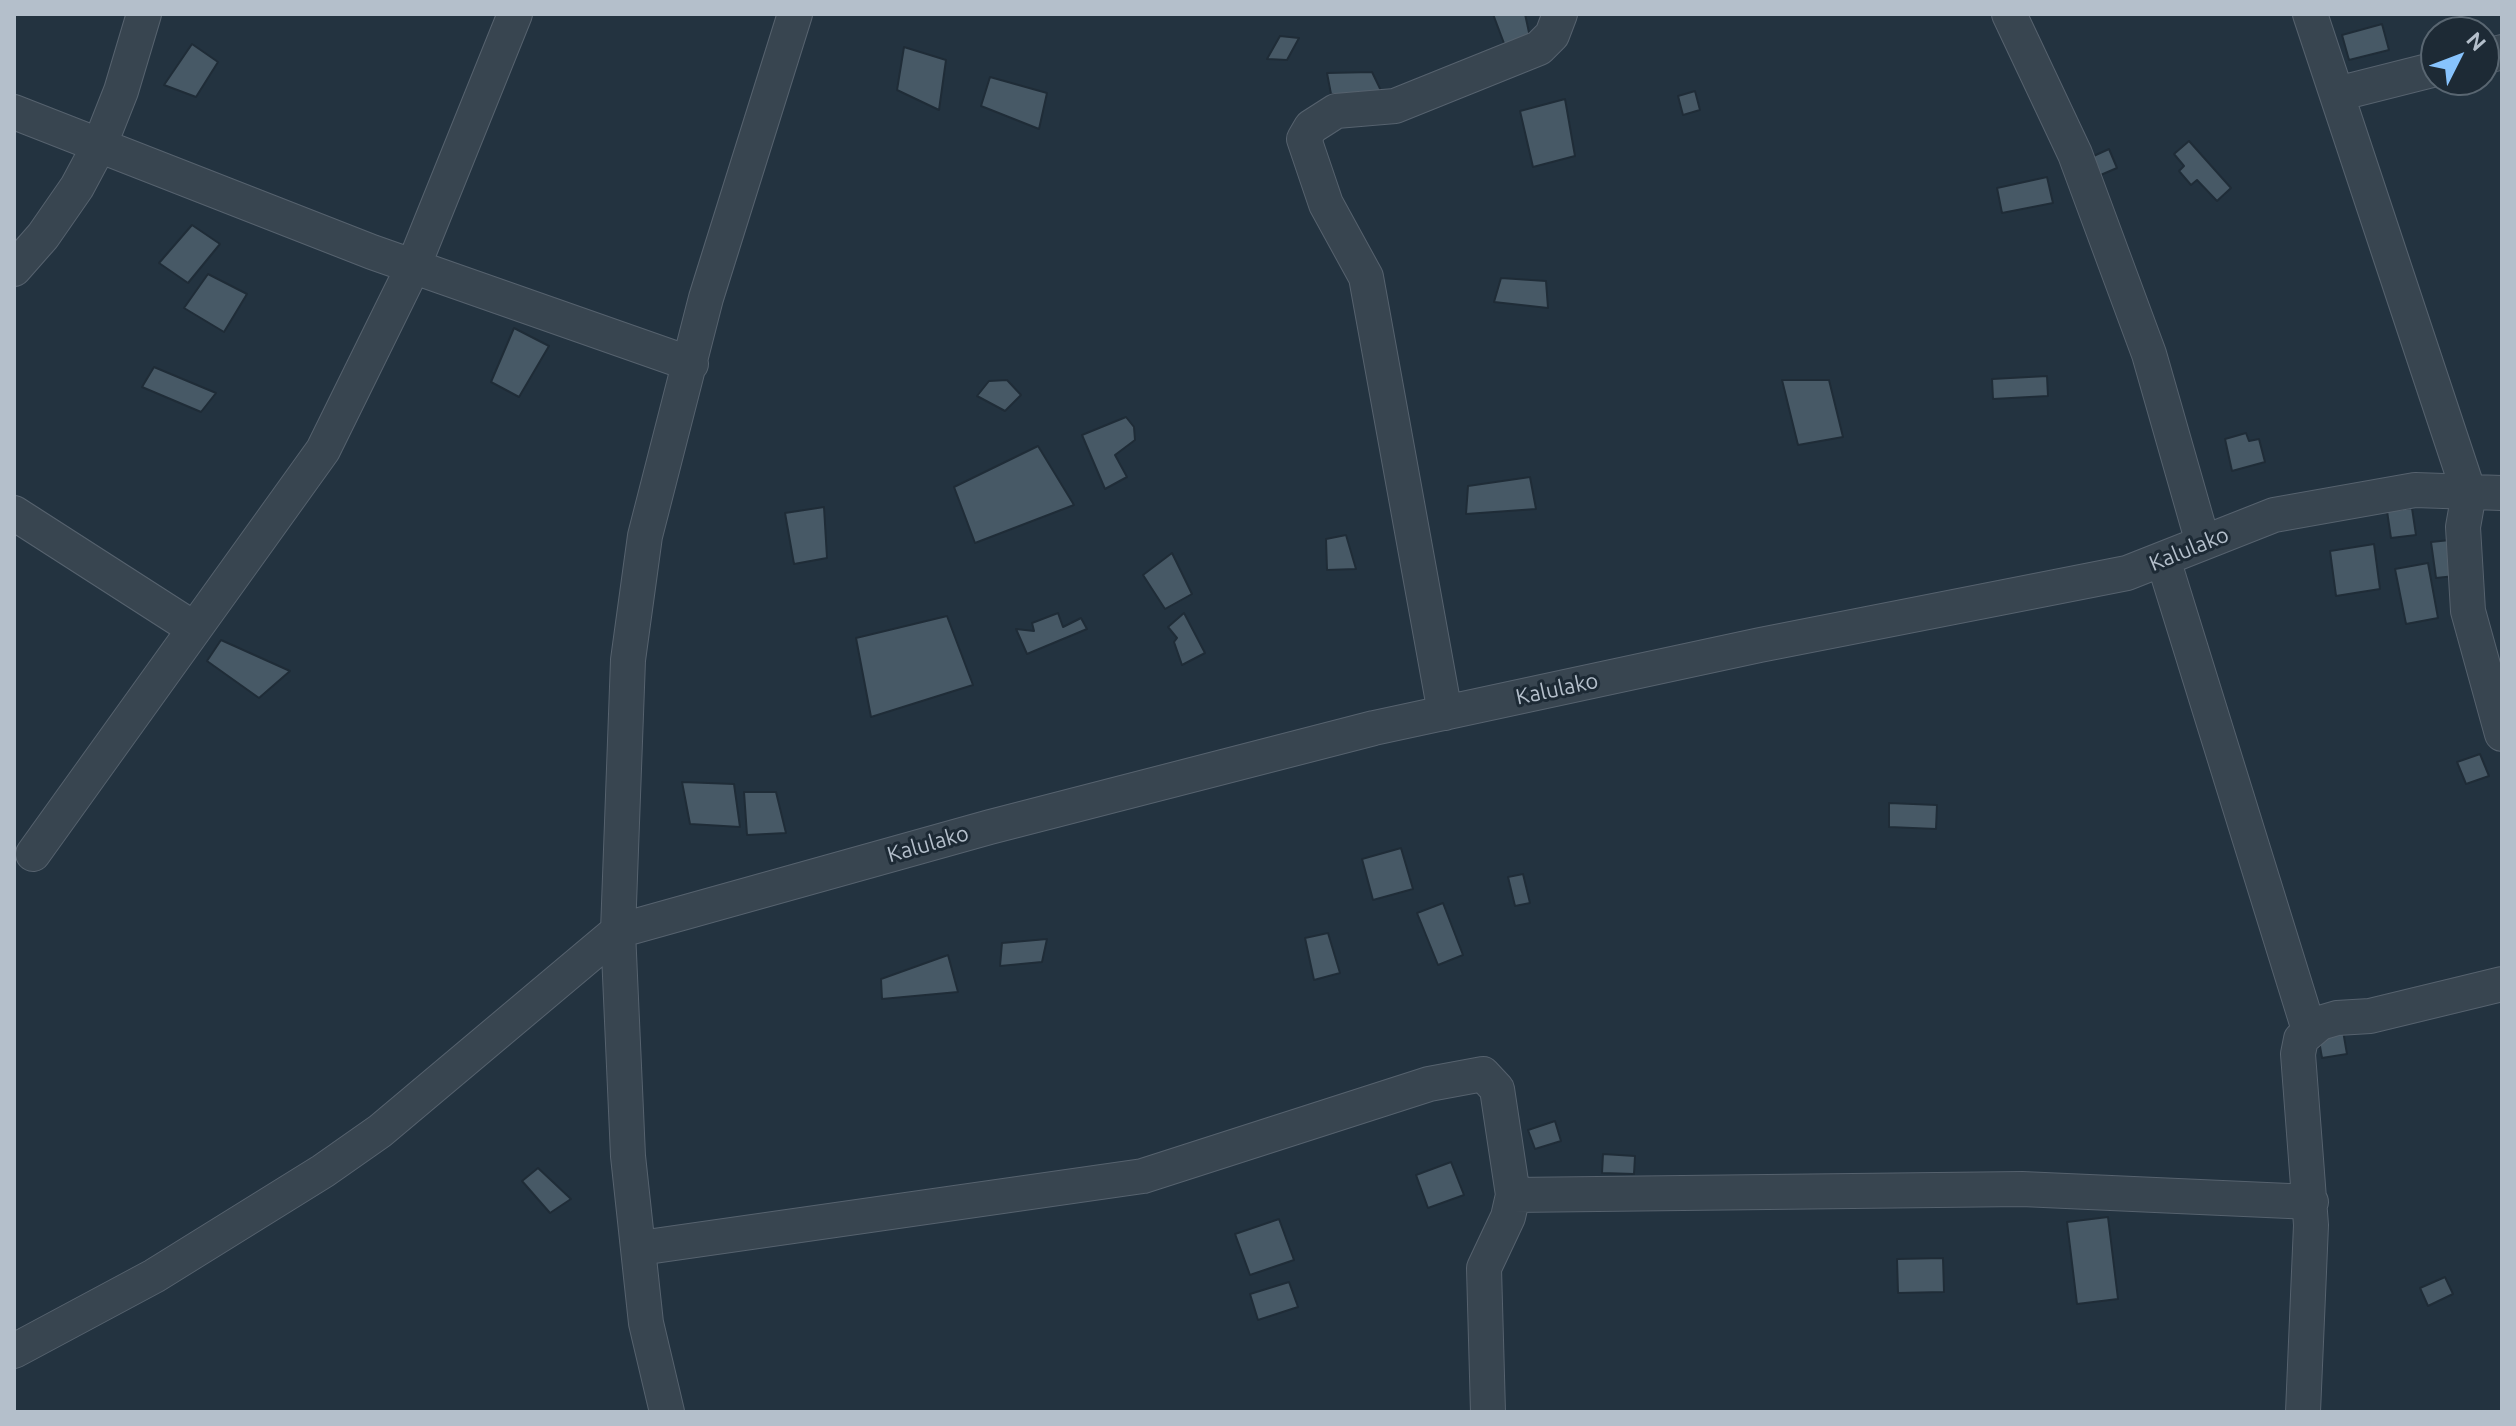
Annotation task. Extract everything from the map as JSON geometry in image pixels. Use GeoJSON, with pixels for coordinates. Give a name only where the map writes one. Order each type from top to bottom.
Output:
{"type":"FeatureCollection","features":[{"type":"Feature","properties":{"kind":"street"},"geometry":{"type":"LineString","coordinates":[[14,269],[51,224],[100,144],[121,91],[144,14]]}},
{"type":"Feature","properties":{"kind":"street"},"geometry":{"type":"LineString","coordinates":[[33,854],[323,450],[413,267],[515,14]]}},
{"type":"Feature","properties":{"kind":"street"},"geometry":{"type":"LineString","coordinates":[[667,1412],[646,1323],[628,1156],[618,931],[628,660],[645,536],[706,298],[795,14]]}},
{"type":"Feature","properties":{"kind":"street"},"geometry":{"type":"LineString","coordinates":[[1445,713],[1366,277],[1326,204],[1304,139],[1311,127],[1336,111],[1395,106],[1539,48],[1552,35],[1560,14]]}},
{"type":"Feature","properties":{"kind":"street"},"geometry":{"type":"LineString","coordinates":[[2009,14],[2075,154],[2144,340],[2203,543]]}},
{"type":"Feature","properties":{"kind":"street"},"geometry":{"type":"LineString","coordinates":[[2310,14],[2485,493],[2463,527],[2468,611],[2502,734]]}},
{"type":"Feature","properties":{"kind":"street"},"geometry":{"type":"LineString","coordinates":[[2337,94],[2420,73]]}},
{"type":"Feature","properties":{"kind":"street"},"geometry":{"type":"LineString","coordinates":[[14,112],[413,267],[691,364]]}},
{"type":"Feature","properties":{"kind":"street","name":"Kalulako"},"geometry":{"type":"LineString","coordinates":[[618,931],[990,827],[1445,713],[1760,645],[2127,573],[2274,515],[2320,504],[2415,490],[2485,493]]}},
{"type":"Feature","properties":{"kind":"street"},"geometry":{"type":"LineString","coordinates":[[14,513],[193,628]]}},
{"type":"Feature","properties":{"kind":"street"},"geometry":{"type":"LineString","coordinates":[[2163,559],[2309,1030]]}},
{"type":"Feature","properties":{"kind":"street"},"geometry":{"type":"LineString","coordinates":[[14,1351],[154,1276],[323,1171],[380,1131],[618,931]]}},
{"type":"Feature","properties":{"kind":"street"},"geometry":{"type":"LineString","coordinates":[[2303,1412],[2311,1202],[2298,1054],[2301,1039],[2309,1030],[2337,1018],[2370,1016],[2502,984]]}},
{"type":"Feature","properties":{"kind":"street"},"geometry":{"type":"LineString","coordinates":[[640,1248],[1143,1176],[1429,1084],[1483,1074],[1497,1089],[1513,1195],[1508,1217],[1484,1268],[1488,1412]]}},
{"type":"Feature","properties":{"kind":"street"},"geometry":{"type":"LineString","coordinates":[[1513,1195],[2022,1189],[2311,1202]]}},
{"type":"Feature","properties":{"kind":"building"},"geometry":{"type":"Polygon","coordinates":[[[1493,14],[1525,14],[1530,37],[1505,46],[1493,14]]]}},
{"type":"Feature","properties":{"kind":"building"},"geometry":{"type":"Polygon","coordinates":[[[2382,24],[2389,50],[2349,60],[2342,35],[2382,24]]]}},
{"type":"Feature","properties":{"kind":"building"},"geometry":{"type":"Polygon","coordinates":[[[1280,36],[1299,38],[1287,60],[1267,59],[1280,36]]]}},
{"type":"Feature","properties":{"kind":"building"},"geometry":{"type":"Polygon","coordinates":[[[192,44],[218,62],[196,97],[164,85],[192,44]]]}},
{"type":"Feature","properties":{"kind":"building"},"geometry":{"type":"Polygon","coordinates":[[[904,47],[946,60],[939,110],[897,90],[904,47]]]}},
{"type":"Feature","properties":{"kind":"building"},"geometry":{"type":"Polygon","coordinates":[[[1372,72],[1385,99],[1331,94],[1327,73],[1372,72]]]}},
{"type":"Feature","properties":{"kind":"building"},"geometry":{"type":"Polygon","coordinates":[[[990,77],[1047,93],[1039,129],[981,106],[990,77]]]}},
{"type":"Feature","properties":{"kind":"building"},"geometry":{"type":"Polygon","coordinates":[[[1695,91],[1700,110],[1683,115],[1678,96],[1695,91]]]}},
{"type":"Feature","properties":{"kind":"building"},"geometry":{"type":"Polygon","coordinates":[[[1565,99],[1575,156],[1533,167],[1520,111],[1565,99]]]}},
{"type":"Feature","properties":{"kind":"building"},"geometry":{"type":"Polygon","coordinates":[[[2189,141],[2231,188],[2217,201],[2197,180],[2191,185],[2179,171],[2184,166],[2174,154],[2189,141]]]}},
{"type":"Feature","properties":{"kind":"building"},"geometry":{"type":"Polygon","coordinates":[[[2109,149],[2117,168],[2096,177],[2087,159],[2109,149]]]}},
{"type":"Feature","properties":{"kind":"building"},"geometry":{"type":"Polygon","coordinates":[[[2047,177],[2053,203],[2002,213],[1997,188],[2047,177]]]}},
{"type":"Feature","properties":{"kind":"building"},"geometry":{"type":"Polygon","coordinates":[[[192,225],[220,244],[188,283],[159,263],[192,225]]]}},
{"type":"Feature","properties":{"kind":"building"},"geometry":{"type":"Polygon","coordinates":[[[208,274],[247,294],[224,332],[184,308],[208,274]]]}},
{"type":"Feature","properties":{"kind":"building"},"geometry":{"type":"Polygon","coordinates":[[[1501,278],[1546,281],[1548,308],[1494,302],[1501,278]]]}},
{"type":"Feature","properties":{"kind":"building"},"geometry":{"type":"Polygon","coordinates":[[[514,328],[549,346],[519,397],[491,382],[514,328]]]}},
{"type":"Feature","properties":{"kind":"building"},"geometry":{"type":"Polygon","coordinates":[[[154,367],[216,393],[201,412],[142,387],[154,367]]]}},
{"type":"Feature","properties":{"kind":"building"},"geometry":{"type":"Polygon","coordinates":[[[2047,376],[2048,396],[1993,399],[1992,379],[2047,376]]]}},
{"type":"Feature","properties":{"kind":"building"},"geometry":{"type":"Polygon","coordinates":[[[1007,380],[1021,395],[1005,411],[977,396],[989,381],[1007,380]]]}},
{"type":"Feature","properties":{"kind":"building"},"geometry":{"type":"Polygon","coordinates":[[[1782,380],[1829,380],[1843,437],[1798,445],[1782,380]]]}},
{"type":"Feature","properties":{"kind":"building"},"geometry":{"type":"Polygon","coordinates":[[[1126,417],[1134,427],[1135,440],[1115,455],[1127,477],[1105,489],[1082,435],[1126,417]]]}},
{"type":"Feature","properties":{"kind":"building"},"geometry":{"type":"Polygon","coordinates":[[[2246,433],[2249,441],[2259,439],[2265,462],[2232,471],[2225,439],[2246,433]]]}},
{"type":"Feature","properties":{"kind":"building"},"geometry":{"type":"Polygon","coordinates":[[[1038,446],[1074,505],[975,543],[954,487],[1038,446]]]}},
{"type":"Feature","properties":{"kind":"building"},"geometry":{"type":"Polygon","coordinates":[[[1530,477],[1536,509],[1466,514],[1468,486],[1530,477]]]}},
{"type":"Feature","properties":{"kind":"building"},"geometry":{"type":"Polygon","coordinates":[[[824,507],[827,558],[794,564],[785,513],[824,507]]]}},
{"type":"Feature","properties":{"kind":"building"},"geometry":{"type":"Polygon","coordinates":[[[2412,508],[2416,535],[2391,538],[2387,511],[2412,508]]]}},
{"type":"Feature","properties":{"kind":"building"},"geometry":{"type":"Polygon","coordinates":[[[1346,535],[1356,569],[1327,570],[1326,539],[1346,535]]]}},
{"type":"Feature","properties":{"kind":"building"},"geometry":{"type":"Polygon","coordinates":[[[2450,540],[2455,576],[2436,578],[2431,542],[2450,540]]]}},
{"type":"Feature","properties":{"kind":"building"},"geometry":{"type":"Polygon","coordinates":[[[2374,544],[2380,589],[2336,596],[2330,551],[2374,544]]]}},
{"type":"Feature","properties":{"kind":"building"},"geometry":{"type":"Polygon","coordinates":[[[1172,553],[1192,594],[1165,609],[1143,575],[1172,553]]]}},
{"type":"Feature","properties":{"kind":"building"},"geometry":{"type":"Polygon","coordinates":[[[2428,563],[2438,618],[2406,624],[2395,569],[2428,563]]]}},
{"type":"Feature","properties":{"kind":"building"},"geometry":{"type":"Polygon","coordinates":[[[1058,613],[1063,627],[1081,618],[1087,629],[1027,654],[1016,629],[1034,631],[1032,623],[1058,613]]]}},
{"type":"Feature","properties":{"kind":"building"},"geometry":{"type":"Polygon","coordinates":[[[1184,613],[1205,653],[1182,665],[1174,642],[1177,638],[1168,627],[1184,613]]]}},
{"type":"Feature","properties":{"kind":"building"},"geometry":{"type":"Polygon","coordinates":[[[947,616],[973,685],[871,717],[856,638],[947,616]]]}},
{"type":"Feature","properties":{"kind":"building"},"geometry":{"type":"Polygon","coordinates":[[[221,640],[290,671],[259,698],[207,661],[221,640]]]}},
{"type":"Feature","properties":{"kind":"building"},"geometry":{"type":"Polygon","coordinates":[[[2480,754],[2489,776],[2466,784],[2457,762],[2480,754]]]}},
{"type":"Feature","properties":{"kind":"building"},"geometry":{"type":"Polygon","coordinates":[[[682,782],[734,784],[740,827],[690,824],[682,782]]]}},
{"type":"Feature","properties":{"kind":"building"},"geometry":{"type":"Polygon","coordinates":[[[744,792],[776,792],[786,833],[747,835],[744,792]]]}},
{"type":"Feature","properties":{"kind":"building"},"geometry":{"type":"Polygon","coordinates":[[[1889,803],[1937,805],[1936,829],[1889,827],[1889,803]]]}},
{"type":"Feature","properties":{"kind":"building"},"geometry":{"type":"Polygon","coordinates":[[[1401,848],[1413,889],[1373,900],[1362,859],[1401,848]]]}},
{"type":"Feature","properties":{"kind":"building"},"geometry":{"type":"Polygon","coordinates":[[[1523,874],[1530,903],[1515,906],[1508,877],[1523,874]]]}},
{"type":"Feature","properties":{"kind":"building"},"geometry":{"type":"Polygon","coordinates":[[[1443,903],[1463,955],[1438,965],[1417,913],[1443,903]]]}},
{"type":"Feature","properties":{"kind":"building"},"geometry":{"type":"Polygon","coordinates":[[[1328,933],[1340,973],[1314,980],[1305,938],[1328,933]]]}},
{"type":"Feature","properties":{"kind":"building"},"geometry":{"type":"Polygon","coordinates":[[[1047,939],[1042,962],[1000,966],[1002,943],[1047,939]]]}},
{"type":"Feature","properties":{"kind":"building"},"geometry":{"type":"Polygon","coordinates":[[[948,955],[958,992],[882,999],[881,979],[948,955]]]}},
{"type":"Feature","properties":{"kind":"building"},"geometry":{"type":"Polygon","coordinates":[[[2342,1025],[2347,1054],[2322,1058],[2317,1029],[2342,1025]]]}},
{"type":"Feature","properties":{"kind":"building"},"geometry":{"type":"Polygon","coordinates":[[[1555,1121],[1561,1141],[1535,1149],[1528,1130],[1555,1121]]]}},
{"type":"Feature","properties":{"kind":"building"},"geometry":{"type":"Polygon","coordinates":[[[1603,1154],[1635,1156],[1634,1174],[1602,1173],[1603,1154]]]}},
{"type":"Feature","properties":{"kind":"building"},"geometry":{"type":"Polygon","coordinates":[[[1451,1162],[1464,1195],[1428,1208],[1416,1175],[1451,1162]]]}},
{"type":"Feature","properties":{"kind":"building"},"geometry":{"type":"Polygon","coordinates":[[[538,1168],[571,1199],[550,1213],[522,1181],[538,1168]]]}},
{"type":"Feature","properties":{"kind":"building"},"geometry":{"type":"Polygon","coordinates":[[[2108,1217],[2118,1299],[2077,1304],[2067,1222],[2108,1217]]]}},
{"type":"Feature","properties":{"kind":"building"},"geometry":{"type":"Polygon","coordinates":[[[1279,1219],[1294,1260],[1250,1275],[1235,1234],[1279,1219]]]}},
{"type":"Feature","properties":{"kind":"building"},"geometry":{"type":"Polygon","coordinates":[[[1943,1258],[1944,1292],[1898,1293],[1897,1259],[1943,1258]]]}},
{"type":"Feature","properties":{"kind":"building"},"geometry":{"type":"Polygon","coordinates":[[[2445,1277],[2453,1294],[2428,1306],[2420,1288],[2445,1277]]]}},
{"type":"Feature","properties":{"kind":"building"},"geometry":{"type":"Polygon","coordinates":[[[1289,1282],[1298,1307],[1258,1320],[1250,1294],[1289,1282]]]}}]}
